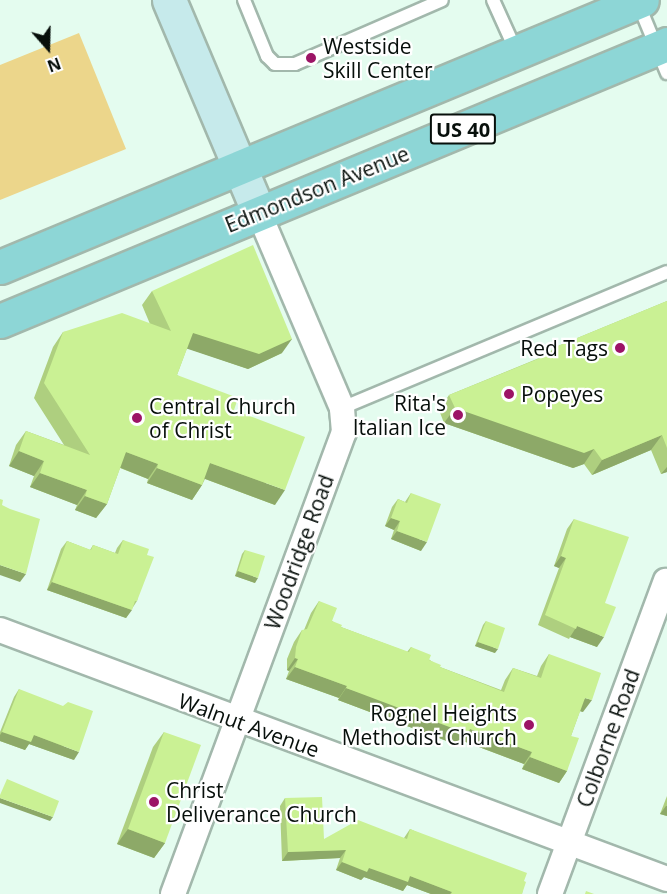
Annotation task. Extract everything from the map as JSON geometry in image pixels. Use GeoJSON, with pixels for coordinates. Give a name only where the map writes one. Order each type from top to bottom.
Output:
{"type":"FeatureCollection","features":[{"type":"Feature","properties":{"kind":"main road","name":"US 40"},"geometry":{"type":"LineString","coordinates":[[0,267],[639,1]]}},
{"type":"Feature","properties":{"kind":"main road","name":"Edmondson Avenue"},"geometry":{"type":"LineString","coordinates":[[1,323],[259,213],[664,55]]}},
{"type":"Feature","properties":{"kind":"street"},"geometry":{"type":"LineString","coordinates":[[169,0],[259,213]]}},
{"type":"Feature","properties":{"kind":"street","name":"Woodridge Road"},"geometry":{"type":"LineString","coordinates":[[173,894],[344,432],[342,408],[259,213]]}},
{"type":"Feature","properties":{"kind":"street","name":"Colborne Road"},"geometry":{"type":"LineString","coordinates":[[550,894],[666,581]]}},
{"type":"Feature","properties":{"kind":"street","name":"Walnut Avenue"},"geometry":{"type":"LineString","coordinates":[[0,630],[237,721],[667,879]]}},
{"type":"Feature","properties":{"kind":"lane"},"geometry":{"type":"LineString","coordinates":[[244,0],[267,56],[275,64],[295,64],[442,0]]}},
{"type":"Feature","properties":{"kind":"lane"},"geometry":{"type":"LineString","coordinates":[[493,0],[517,52]]}},
{"type":"Feature","properties":{"kind":"lane"},"geometry":{"type":"LineString","coordinates":[[639,1],[664,55]]}},
{"type":"Feature","properties":{"kind":"lane"},"geometry":{"type":"LineString","coordinates":[[342,408],[667,272]]}},
{"type":"Feature","properties":{"kind":"shaded area"},"geometry":{"type":"Polygon","coordinates":[[[79,33],[126,149],[0,200],[0,65],[79,33]]]}},
{"type":"Feature","properties":{"kind":"building"},"geometry":{"type":"Polygon","coordinates":[[[253,245],[292,339],[259,354],[193,333],[177,375],[238,398],[234,410],[305,437],[285,490],[210,463],[202,485],[157,468],[158,464],[126,452],[107,504],[85,496],[87,490],[40,473],[44,461],[19,451],[26,431],[90,455],[44,383],[63,332],[122,313],[171,331],[152,291],[253,245]]]}},
{"type":"Feature","properties":{"kind":"building"},"geometry":{"type":"Polygon","coordinates":[[[667,301],[667,448],[662,435],[602,460],[594,449],[584,453],[455,408],[449,395],[555,352],[553,348],[667,301]]]}},
{"type":"Feature","properties":{"kind":"building"},"geometry":{"type":"Polygon","coordinates":[[[411,493],[441,504],[427,542],[397,531],[400,521],[391,518],[398,499],[407,503],[411,493]]]}},
{"type":"Feature","properties":{"kind":"building"},"geometry":{"type":"Polygon","coordinates":[[[0,499],[3,500],[2,505],[10,509],[40,519],[26,574],[0,565],[0,499]]]}},
{"type":"Feature","properties":{"kind":"building"},"geometry":{"type":"Polygon","coordinates":[[[574,519],[629,537],[605,603],[616,607],[604,637],[577,626],[576,629],[545,615],[566,558],[561,556],[574,519]]]}},
{"type":"Feature","properties":{"kind":"building"},"geometry":{"type":"Polygon","coordinates":[[[123,540],[149,549],[147,555],[154,557],[132,610],[52,582],[67,541],[91,550],[93,545],[118,554],[123,540]]]}},
{"type":"Feature","properties":{"kind":"building"},"geometry":{"type":"Polygon","coordinates":[[[245,550],[265,556],[258,578],[238,571],[245,550]]]}},
{"type":"Feature","properties":{"kind":"building"},"geometry":{"type":"Polygon","coordinates":[[[319,601],[337,608],[332,621],[342,625],[341,627],[409,652],[411,647],[431,655],[429,660],[441,665],[440,667],[504,692],[513,668],[541,678],[549,654],[601,673],[592,700],[585,698],[571,736],[579,738],[567,771],[530,757],[532,752],[470,729],[468,734],[295,667],[298,659],[295,658],[296,647],[302,630],[307,629],[319,601]]]}},
{"type":"Feature","properties":{"kind":"building"},"geometry":{"type":"Polygon","coordinates":[[[486,621],[505,628],[498,649],[478,642],[486,621]]]}},
{"type":"Feature","properties":{"kind":"building"},"geometry":{"type":"Polygon","coordinates":[[[19,689],[63,706],[68,702],[93,711],[79,752],[34,735],[31,742],[2,732],[19,689]]]}},
{"type":"Feature","properties":{"kind":"building","name":"Christ Deliverance Church"},"geometry":{"type":"Polygon","coordinates":[[[164,732],[201,745],[165,843],[128,829],[164,732]]]}},
{"type":"Feature","properties":{"kind":"building"},"geometry":{"type":"Polygon","coordinates":[[[7,779],[59,801],[53,817],[0,798],[7,779]]]}},
{"type":"Feature","properties":{"kind":"building"},"geometry":{"type":"Polygon","coordinates":[[[322,797],[324,839],[358,820],[407,839],[410,829],[527,873],[522,894],[451,894],[452,892],[410,876],[408,882],[369,868],[367,872],[342,862],[346,850],[288,852],[285,798],[322,797]]]}},
{"type":"Feature","properties":{"kind":"place","name":"Westside Skill Center"},"geometry":{"type":"Point","coordinates":[311,58]}},
{"type":"Feature","properties":{"kind":"place","name":"Red Tags"},"geometry":{"type":"Point","coordinates":[620,348]}},
{"type":"Feature","properties":{"kind":"place","name":"Popeyes"},"geometry":{"type":"Point","coordinates":[509,394]}},
{"type":"Feature","properties":{"kind":"place","name":"Rita's Italian Ice"},"geometry":{"type":"Point","coordinates":[458,415]}},
{"type":"Feature","properties":{"kind":"place","name":"Central Church of Christ"},"geometry":{"type":"Point","coordinates":[137,418]}},
{"type":"Feature","properties":{"kind":"place","name":"Rognel Heights Methodist Church"},"geometry":{"type":"Point","coordinates":[529,725]}},
{"type":"Feature","properties":{"kind":"place","name":"Christ Deliverance Church"},"geometry":{"type":"Point","coordinates":[154,802]}}]}
